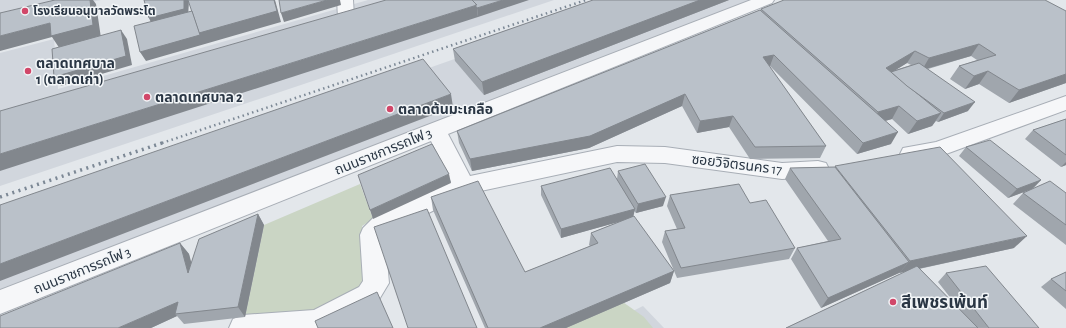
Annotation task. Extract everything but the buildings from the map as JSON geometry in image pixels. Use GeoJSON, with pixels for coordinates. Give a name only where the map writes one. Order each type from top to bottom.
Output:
{"type":"FeatureCollection","features":[{"type":"Feature","properties":{"kind":"street","name":"ถนนราชการรถไฟ 3"},"geometry":{"type":"LineString","coordinates":[[0,302],[766,0]]}},
{"type":"Feature","properties":{"kind":"street"},"geometry":{"type":"LineString","coordinates":[[891,158],[938,149],[1066,103]]}},
{"type":"Feature","properties":{"kind":"street"},"geometry":{"type":"LineString","coordinates":[[436,130],[464,186]]}},
{"type":"Feature","properties":{"kind":"street","name":"ซอยวิจิตรนคร 17"},"geometry":{"type":"LineString","coordinates":[[243,328],[317,322],[368,295],[376,283],[372,235],[383,224],[464,186],[617,154],[665,155],[782,171],[836,168]]}},
{"type":"Feature","properties":{"kind":"shaded area","name":"โรงเรียนอนุบาลวัดพระโต"},"geometry":{"type":"Polygon","coordinates":[[[0,0],[101,0],[0,21],[0,0]]]}},
{"type":"Feature","properties":{"kind":"shaded area","name":"ตลาดเทศบาล 2"},"geometry":{"type":"Polygon","coordinates":[[[368,0],[554,0],[0,186],[0,53],[54,39],[58,89],[368,0]]]}},
{"type":"Feature","properties":{"kind":"shaded area","name":"ตลาดต้นมะเกลือ"},"geometry":{"type":"Polygon","coordinates":[[[622,0],[750,0],[0,292],[0,219],[622,0]]]}},
{"type":"Feature","properties":{"kind":"shaded area"},"geometry":{"type":"Polygon","coordinates":[[[643,306],[664,328],[599,328],[643,306]]]}},
{"type":"Feature","properties":{"kind":"green space"},"geometry":{"type":"Polygon","coordinates":[[[360,184],[373,219],[362,226],[362,288],[318,311],[245,317],[264,225],[360,184]]]}},
{"type":"Feature","properties":{"kind":"green space"},"geometry":{"type":"Polygon","coordinates":[[[620,300],[644,317],[653,328],[554,328],[620,300]]]}},
{"type":"Feature","properties":{"kind":"railway"},"geometry":{"type":"LineString","coordinates":[[162,143],[586,0]]}},
{"type":"Feature","properties":{"kind":"railway"},"geometry":{"type":"LineString","coordinates":[[0,197],[162,143]]}},
{"type":"Feature","properties":{"kind":"place","name":"โรงเรียนอนุบาลวัดพระโต"},"geometry":{"type":"Point","coordinates":[25,11]}},
{"type":"Feature","properties":{"kind":"place","name":"ตลาดเทศบาล 1 (ตลาดเก่า)"},"geometry":{"type":"Point","coordinates":[28,71]}},
{"type":"Feature","properties":{"kind":"place","name":"ตลาดเทศบาล 2"},"geometry":{"type":"Point","coordinates":[147,97]}},
{"type":"Feature","properties":{"kind":"place","name":"ตลาดต้นมะเกลือ"},"geometry":{"type":"Point","coordinates":[390,109]}},
{"type":"Feature","properties":{"kind":"place","name":"สีเพชรเพ้นท์"},"geometry":{"type":"Point","coordinates":[893,302]}}]}
